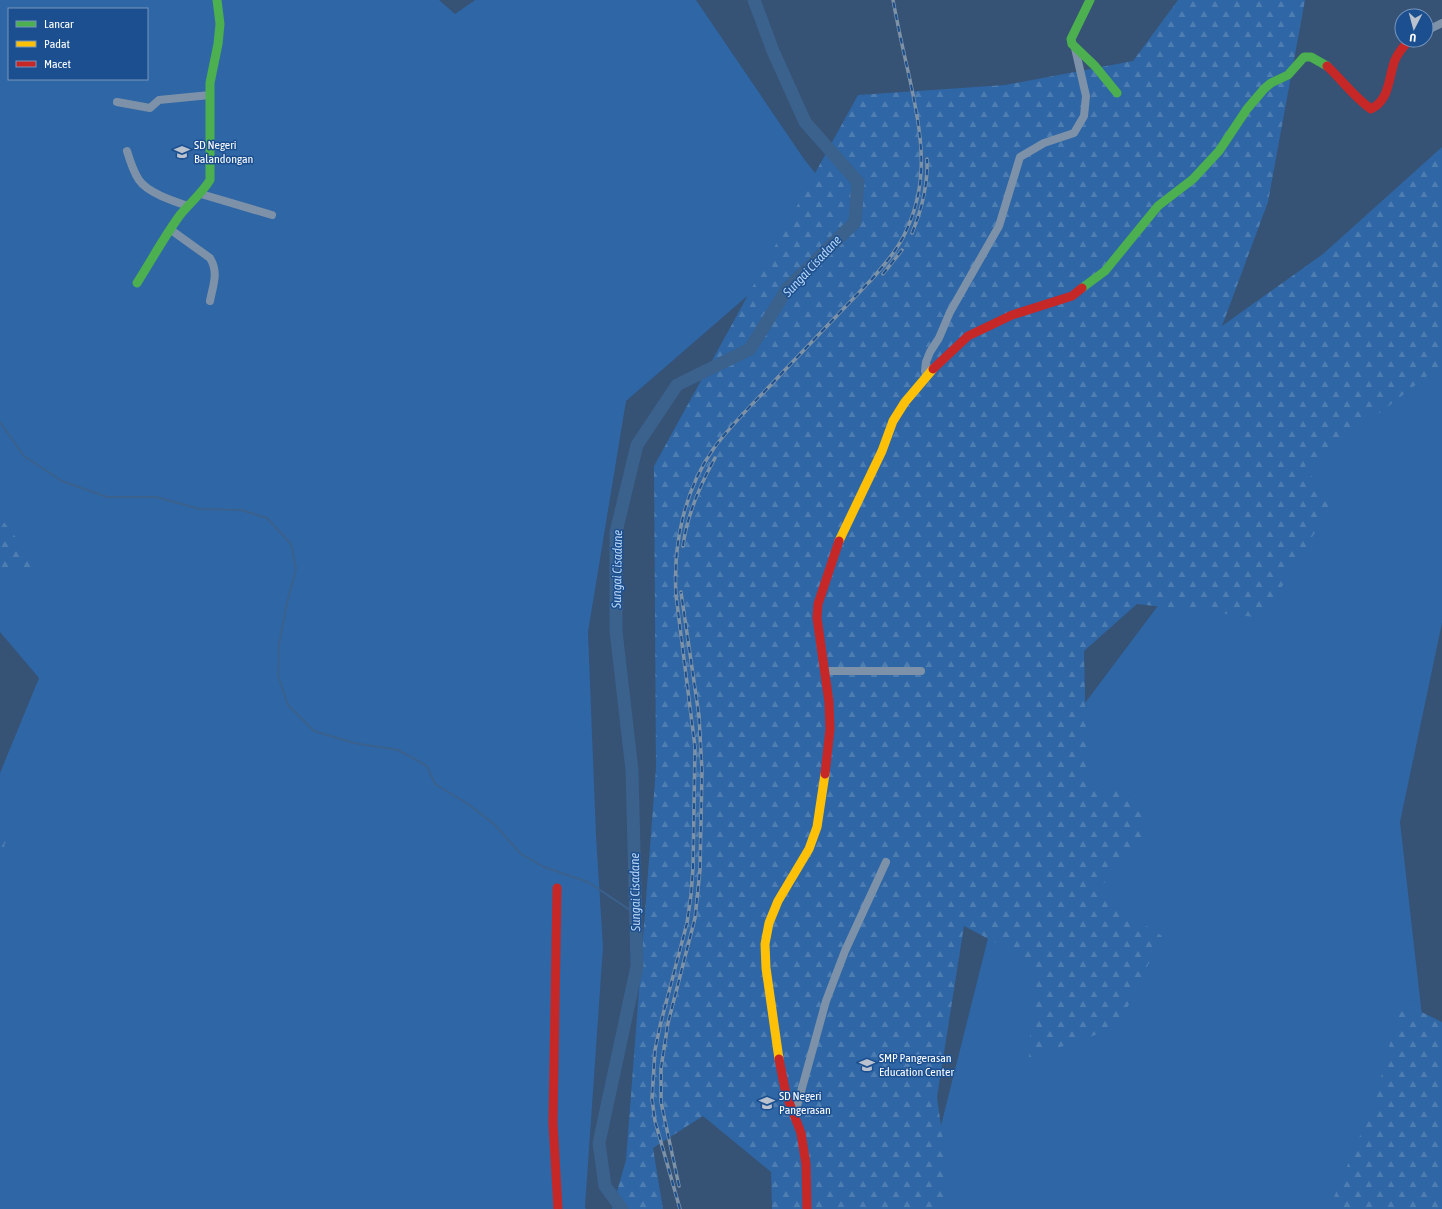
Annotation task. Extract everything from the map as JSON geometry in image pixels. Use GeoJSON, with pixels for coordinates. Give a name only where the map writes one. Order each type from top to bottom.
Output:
{"type":"FeatureCollection","features":[{"type":"Feature","properties":{"kind":"street"},"geometry":{"type":"LineString","coordinates":[[137,283],[188,206],[207,187],[211,176],[210,95],[212,70],[219,33],[220,16],[217,0]]}},
{"type":"Feature","properties":{"kind":"street"},"geometry":{"type":"LineString","coordinates":[[1090,0],[1071,39],[1072,44],[1095,66],[1116,92]]}},
{"type":"Feature","properties":{"kind":"street"},"geometry":{"type":"LineString","coordinates":[[926,376],[926,362],[930,352],[939,338],[950,312],[999,226],[1020,157],[1044,143],[1074,133],[1084,116],[1086,96],[1075,48]]}},
{"type":"Feature","properties":{"kind":"street"},"geometry":{"type":"LineString","coordinates":[[807,1209],[805,1155],[800,1132],[782,1081],[764,951],[766,935],[780,894],[809,849],[817,827],[823,794],[830,729],[829,702],[817,618],[818,604],[824,581],[845,527],[882,451],[893,421],[905,402],[926,376],[961,342],[976,331],[1012,315],[1072,296],[1092,282],[1112,264],[1131,238],[1158,206],[1193,179],[1219,151],[1247,109],[1264,89],[1271,83],[1288,75],[1304,57],[1311,57],[1327,66],[1342,80],[1360,102],[1371,109],[1377,107],[1386,92],[1395,59],[1403,48]]}},
{"type":"Feature","properties":{"kind":"street"},"geometry":{"type":"LineString","coordinates":[[117,102],[150,108],[159,100],[210,95]]}},
{"type":"Feature","properties":{"kind":"street"},"geometry":{"type":"LineString","coordinates":[[127,151],[139,181],[146,188],[166,198],[188,206]]}},
{"type":"Feature","properties":{"kind":"street"},"geometry":{"type":"LineString","coordinates":[[201,194],[272,215]]}},
{"type":"Feature","properties":{"kind":"street"},"geometry":{"type":"LineString","coordinates":[[171,230],[210,258],[215,269],[210,301]]}},
{"type":"Feature","properties":{"kind":"street"},"geometry":{"type":"LineString","coordinates":[[825,671],[921,670]]}},
{"type":"Feature","properties":{"kind":"street"},"geometry":{"type":"LineString","coordinates":[[794,1117],[826,1001],[845,951],[886,862]]}},
{"type":"Feature","properties":{"kind":"street"},"geometry":{"type":"LineString","coordinates":[[557,888],[552,1123],[558,1209]]}},
{"type":"Feature","properties":{"kind":"green space"},"geometry":{"type":"Polygon","coordinates":[[[0,0],[439,0],[455,14],[475,0],[696,0],[804,159],[831,193],[797,253],[626,401],[588,632],[596,835],[603,947],[586,1209],[0,1209],[0,773],[39,678],[0,632],[0,0]]]}},
{"type":"Feature","properties":{"kind":"green space"},"geometry":{"type":"Polygon","coordinates":[[[1178,0],[1305,0],[1268,202],[1222,326],[1323,254],[1442,147],[1442,364],[1385,409],[1305,466],[1331,506],[1263,618],[1137,604],[1084,651],[1087,782],[1143,799],[1144,844],[1095,892],[1162,936],[1118,1027],[1029,1058],[1034,963],[964,926],[937,1097],[949,1183],[941,1209],[772,1209],[771,1172],[703,1116],[653,1148],[663,1209],[612,1209],[626,1160],[656,768],[654,466],[858,95],[1005,85],[1133,61],[1178,0]]]}},
{"type":"Feature","properties":{"kind":"green space"},"geometry":{"type":"Polygon","coordinates":[[[1442,306],[1442,623],[1400,822],[1422,1016],[1360,1209],[920,1209],[1028,779],[1241,495],[1442,306]]]}},
{"type":"Feature","properties":{"kind":"green space"},"geometry":{"type":"Polygon","coordinates":[[[0,517],[40,569],[0,568],[0,517]]]}},
{"type":"Feature","properties":{"kind":"green space"},"geometry":{"type":"Polygon","coordinates":[[[0,837],[6,840],[0,861],[0,837]]]}},
{"type":"Feature","properties":{"kind":"green space"},"geometry":{"type":"Polygon","coordinates":[[[1401,1002],[1442,1022],[1442,1209],[1329,1209],[1375,1100],[1401,1002]]]}},
{"type":"Feature","properties":{"kind":"waterway","name":"Sungai Cisadane"},"geometry":{"type":"LineString","coordinates":[[622,1209],[605,1186],[599,1143],[637,966],[632,770],[616,631],[616,532],[637,445],[677,385],[750,349],[787,289],[855,222],[858,182],[805,122],[773,51],[754,0]]}},
{"type":"Feature","properties":{"kind":"waterway"},"geometry":{"type":"LineString","coordinates":[[0,422],[24,456],[62,481],[107,497],[156,497],[200,509],[241,510],[267,518],[291,544],[296,569],[287,603],[279,644],[278,676],[288,705],[314,731],[354,743],[398,750],[427,766],[435,784],[468,804],[494,824],[521,854],[544,867],[588,882],[636,914]]}},
{"type":"Feature","properties":{"kind":"railway"},"geometry":{"type":"LineString","coordinates":[[680,1209],[655,1121],[652,1099],[655,1050],[687,923],[693,868],[695,747],[676,595],[676,557],[679,538],[688,500],[695,482],[714,448],[730,428],[887,262],[907,229],[919,192],[921,173],[920,137],[914,100],[893,0]]}},
{"type":"Feature","properties":{"kind":"railway"},"geometry":{"type":"LineString","coordinates":[[912,233],[924,197],[927,159]]}},
{"type":"Feature","properties":{"kind":"railway"},"geometry":{"type":"LineString","coordinates":[[883,274],[902,250]]}},
{"type":"Feature","properties":{"kind":"railway"},"geometry":{"type":"LineString","coordinates":[[683,546],[695,500],[715,458]]}},
{"type":"Feature","properties":{"kind":"railway"},"geometry":{"type":"LineString","coordinates":[[679,1186],[661,1102],[661,1068],[668,1023],[695,918],[700,870],[702,771],[699,716],[681,592]]}},
{"type":"Feature","properties":{"kind":"traffic: fast"},"geometry":{"type":"LineString","coordinates":[[137,283],[180,215],[200,194],[210,180],[210,83],[218,44],[220,24],[217,0]]}},
{"type":"Feature","properties":{"kind":"traffic: fast"},"geometry":{"type":"LineString","coordinates":[[1090,0],[1071,39],[1072,44],[1095,66],[1117,93]]}},
{"type":"Feature","properties":{"kind":"traffic: fast"},"geometry":{"type":"LineString","coordinates":[[1082,288],[1105,271],[1158,206],[1193,179],[1219,151],[1247,109],[1264,89],[1271,83],[1288,75],[1304,57],[1311,57],[1327,66]]}},
{"type":"Feature","properties":{"kind":"traffic: slow"},"geometry":{"type":"LineString","coordinates":[[839,541],[882,451],[893,421],[905,402],[933,369]]}},
{"type":"Feature","properties":{"kind":"traffic: slow"},"geometry":{"type":"LineString","coordinates":[[779,1059],[766,968],[765,944],[769,923],[778,901],[809,849],[817,827],[825,774]]}},
{"type":"Feature","properties":{"kind":"traffic: jam"},"geometry":{"type":"LineString","coordinates":[[1327,66],[1371,109],[1382,100],[1388,88],[1395,60],[1402,48]]}},
{"type":"Feature","properties":{"kind":"traffic: jam"},"geometry":{"type":"LineString","coordinates":[[933,369],[968,336],[1012,315],[1072,296],[1082,288]]}},
{"type":"Feature","properties":{"kind":"traffic: jam"},"geometry":{"type":"LineString","coordinates":[[825,774],[830,729],[829,702],[817,618],[818,604],[839,541]]}},
{"type":"Feature","properties":{"kind":"traffic: jam"},"geometry":{"type":"LineString","coordinates":[[557,888],[553,1123],[558,1209]]}},
{"type":"Feature","properties":{"kind":"traffic: jam"},"geometry":{"type":"LineString","coordinates":[[779,1059],[786,1094],[801,1133],[806,1164],[807,1209]]}},
{"type":"Feature","properties":{"kind":"place","name":"SD Negeri Balandongan"},"geometry":{"type":"Point","coordinates":[182,152]}},
{"type":"Feature","properties":{"kind":"place","name":"SMP Pangerasan Education Center"},"geometry":{"type":"Point","coordinates":[867,1065]}},
{"type":"Feature","properties":{"kind":"place","name":"SD Negeri Pangerasan"},"geometry":{"type":"Point","coordinates":[767,1103]}}]}
